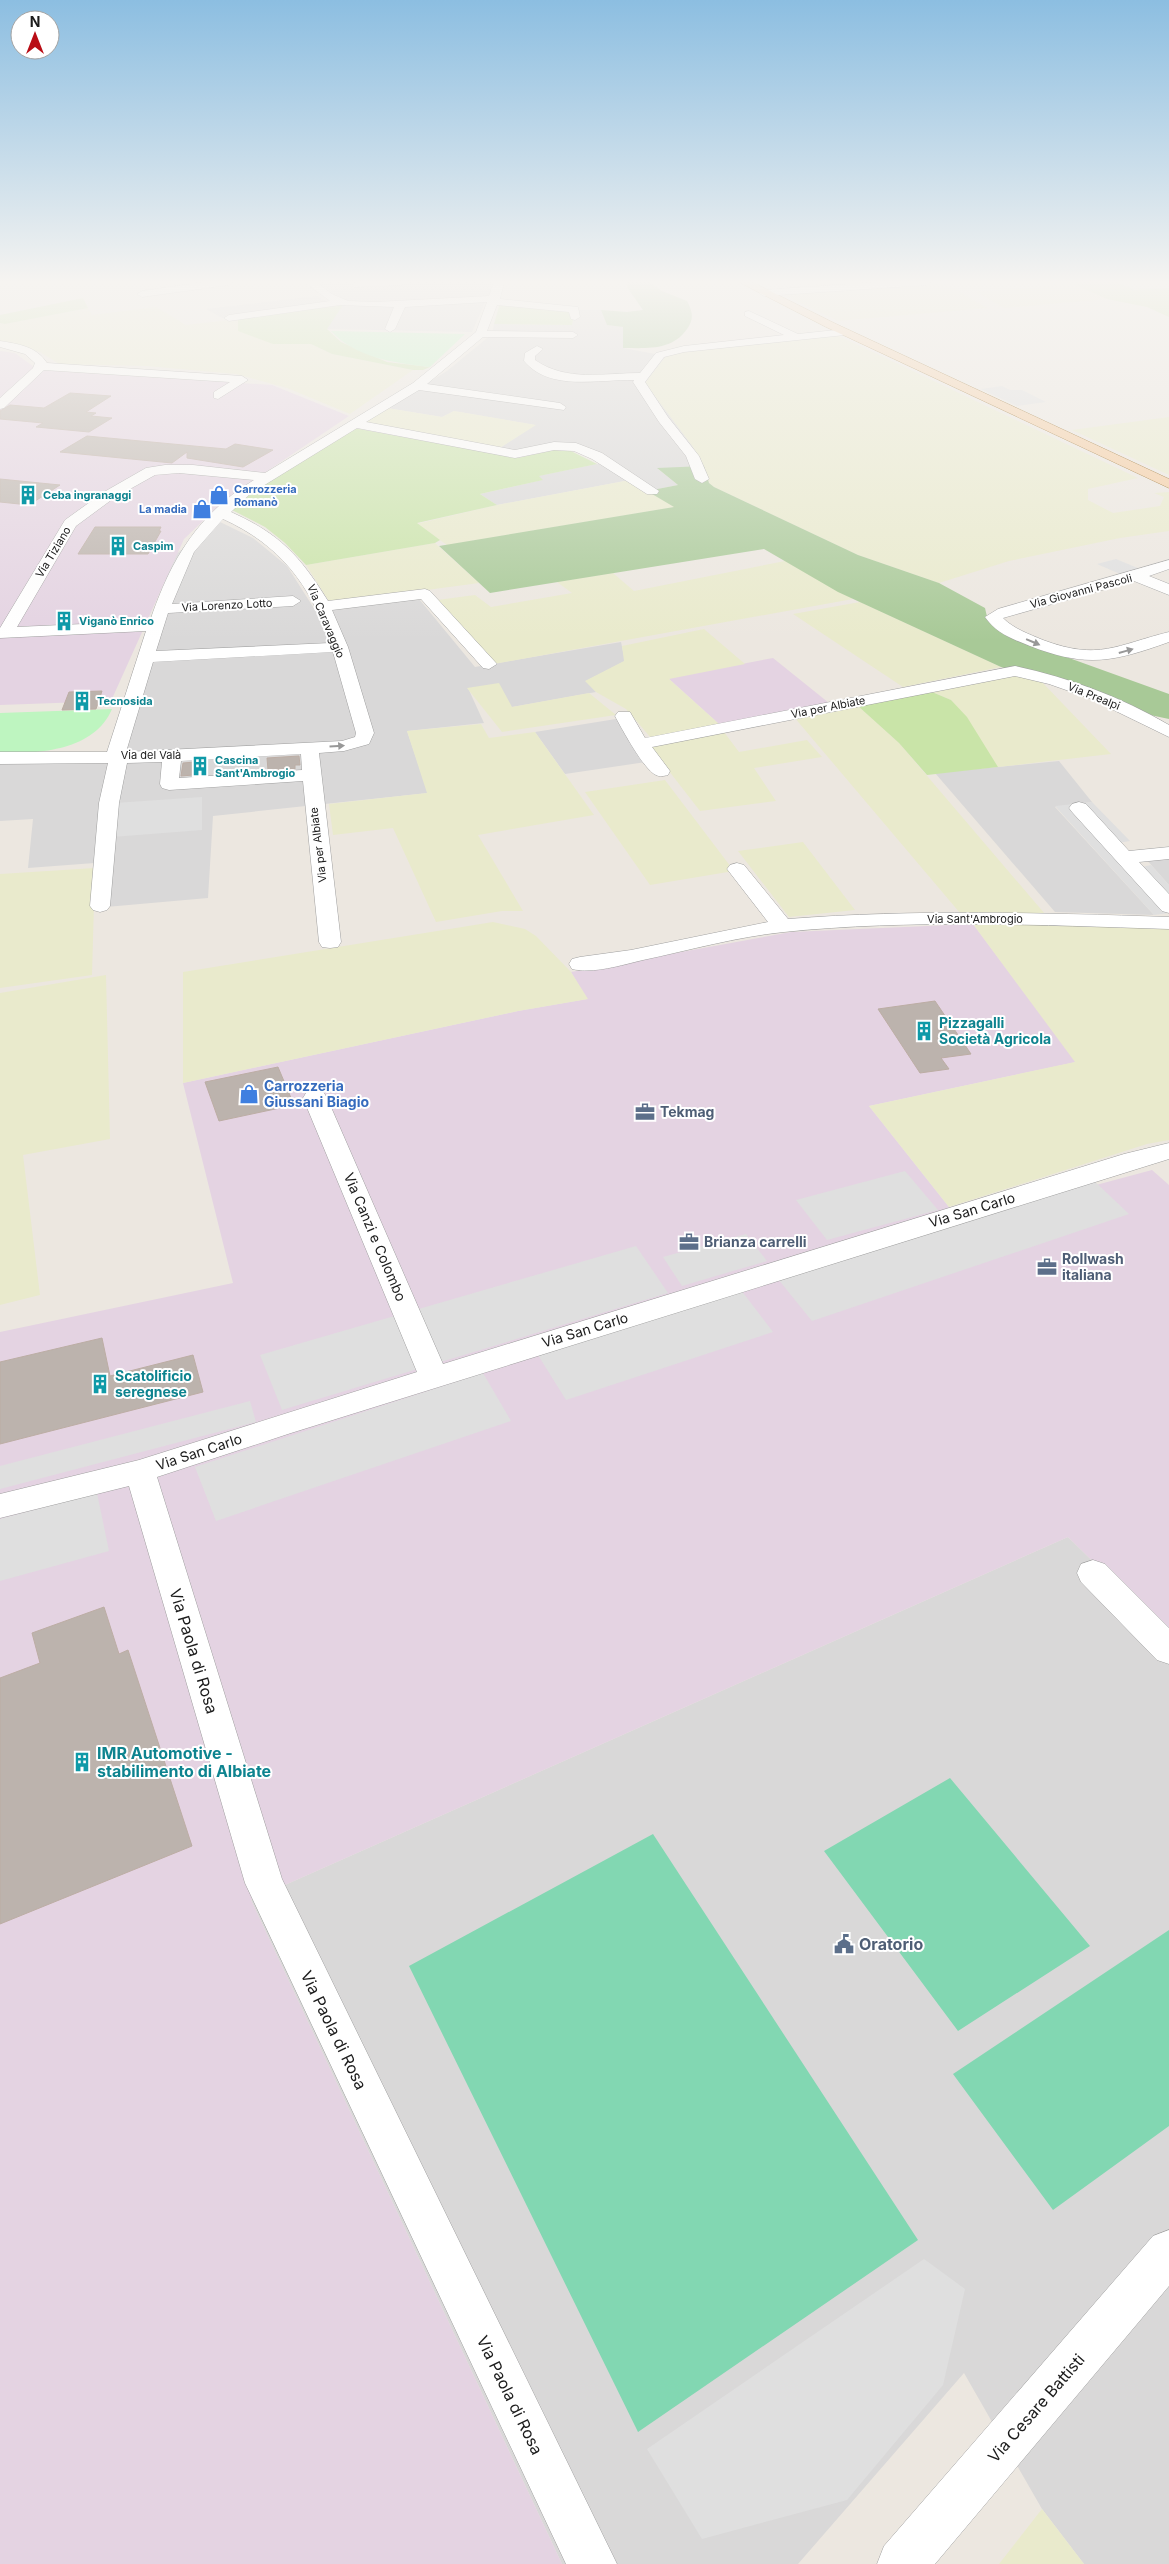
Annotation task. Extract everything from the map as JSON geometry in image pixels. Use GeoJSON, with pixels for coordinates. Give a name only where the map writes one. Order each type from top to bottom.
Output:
{"type":"FeatureCollection","features":[{"type":"Feature","properties":{"kind":"main road"},"geometry":{"type":"LineString","coordinates":[[993,402],[1169,484]]}},
{"type":"Feature","properties":{"kind":"street"},"geometry":{"type":"LineString","coordinates":[[100,906],[109,802],[118,760],[113,756],[117,750],[155,626],[187,552],[219,512],[265,477],[391,402]]}},
{"type":"Feature","properties":{"kind":"street"},"geometry":{"type":"LineString","coordinates":[[519,402],[560,408]]}},
{"type":"Feature","properties":{"kind":"street"},"geometry":{"type":"LineString","coordinates":[[652,402],[666,424],[689,447],[697,463],[702,480]]}},
{"type":"Feature","properties":{"kind":"street"},"geometry":{"type":"LineString","coordinates":[[354,424],[515,454],[554,446],[576,448],[609,464],[652,491]]}},
{"type":"Feature","properties":{"kind":"street","name":"Via Tiziano"},"geometry":{"type":"LineString","coordinates":[[3,633],[70,523],[109,495],[151,471],[158,470],[179,469],[265,477]]}},
{"type":"Feature","properties":{"kind":"street","name":"Via Caravaggio"},"geometry":{"type":"LineString","coordinates":[[219,512],[256,529],[283,549],[304,571],[340,647],[365,733],[362,741]]}},
{"type":"Feature","properties":{"kind":"street","name":"Via Giovanni Pascoli"},"geometry":{"type":"LineString","coordinates":[[1169,564],[1136,576],[1004,612],[993,617],[1003,629],[1057,652],[1081,658],[1109,655],[1169,637]]}},
{"type":"Feature","properties":{"kind":"street"},"geometry":{"type":"LineString","coordinates":[[1136,576],[1169,590]]}},
{"type":"Feature","properties":{"kind":"street"},"geometry":{"type":"LineString","coordinates":[[322,607],[425,594],[489,664]]}},
{"type":"Feature","properties":{"kind":"street","name":"Via Lorenzo Lotto"},"geometry":{"type":"LineString","coordinates":[[162,609],[293,601]]}},
{"type":"Feature","properties":{"kind":"street","name":"Via Tiziano"},"geometry":{"type":"LineString","coordinates":[[3,633],[155,626]]}},
{"type":"Feature","properties":{"kind":"street"},"geometry":{"type":"LineString","coordinates":[[145,658],[340,647]]}},
{"type":"Feature","properties":{"kind":"street","name":"Via Prealpi"},"geometry":{"type":"LineString","coordinates":[[1015,671],[1052,680],[1090,693],[1131,711],[1169,732]]}},
{"type":"Feature","properties":{"kind":"street","name":"Via per Albiate"},"geometry":{"type":"LineString","coordinates":[[640,744],[1015,671]]}},
{"type":"Feature","properties":{"kind":"street"},"geometry":{"type":"LineString","coordinates":[[624,716],[640,744],[661,771]]}},
{"type":"Feature","properties":{"kind":"street"},"geometry":{"type":"LineString","coordinates":[[46,758],[100,736],[125,719]]}},
{"type":"Feature","properties":{"kind":"street","name":"Via del Valà"},"geometry":{"type":"LineString","coordinates":[[0,758],[172,756],[353,745],[362,741]]}},
{"type":"Feature","properties":{"kind":"street","name":"Via per Albiate"},"geometry":{"type":"LineString","coordinates":[[309,748],[310,775],[330,942]]}},
{"type":"Feature","properties":{"kind":"street"},"geometry":{"type":"LineString","coordinates":[[172,756],[169,784],[310,775]]}},
{"type":"Feature","properties":{"kind":"street"},"geometry":{"type":"LineString","coordinates":[[1079,808],[1169,907]]}},
{"type":"Feature","properties":{"kind":"street"},"geometry":{"type":"LineString","coordinates":[[1124,858],[1169,853]]}},
{"type":"Feature","properties":{"kind":"street"},"geometry":{"type":"LineString","coordinates":[[580,964],[782,926],[737,869]]}},
{"type":"Feature","properties":{"kind":"street","name":"Via Sant'Ambrogio"},"geometry":{"type":"LineString","coordinates":[[782,926],[866,920],[946,919],[1169,922]]}},
{"type":"Feature","properties":{"kind":"street","name":"Via Canzi e Colombo"},"geometry":{"type":"LineString","coordinates":[[315,1098],[434,1377]]}},
{"type":"Feature","properties":{"kind":"street","name":"Via San Carlo"},"geometry":{"type":"LineString","coordinates":[[0,1506],[140,1471],[434,1377],[1133,1160],[1169,1151]]}},
{"type":"Feature","properties":{"kind":"street","name":"Via Paola di Rosa"},"geometry":{"type":"LineString","coordinates":[[140,1471],[264,1883],[592,2564]]}},
{"type":"Feature","properties":{"kind":"street"},"geometry":{"type":"LineString","coordinates":[[1094,1573],[1169,1650]]}},
{"type":"Feature","properties":{"kind":"street","name":"Via Cesare Battisti"},"geometry":{"type":"LineString","coordinates":[[902,2564],[1169,2252]]}},
{"type":"Feature","properties":{"kind":"shaded area"},"geometry":{"type":"Polygon","coordinates":[[[0,402],[313,402],[349,416],[226,499],[184,539],[111,701],[0,705],[0,402]]]}},
{"type":"Feature","properties":{"kind":"shaded area"},"geometry":{"type":"Polygon","coordinates":[[[397,402],[680,402],[693,447],[704,466],[658,469],[678,485],[647,491],[630,480],[497,505],[480,494],[542,480],[538,476],[611,461],[594,450],[567,444],[517,450],[498,449],[535,425],[454,411],[442,417],[387,408],[397,402]]]}},
{"type":"Feature","properties":{"kind":"shaded area"},"geometry":{"type":"Polygon","coordinates":[[[1008,402],[1046,402],[1017,406],[1008,402]]]}},
{"type":"Feature","properties":{"kind":"shaded area"},"geometry":{"type":"Polygon","coordinates":[[[218,521],[253,538],[287,566],[315,610],[419,599],[475,667],[621,642],[625,661],[586,681],[596,692],[512,707],[468,688],[484,723],[407,731],[428,793],[213,816],[208,898],[106,907],[108,862],[28,868],[33,819],[0,821],[0,764],[122,763],[170,559],[218,521]]]}},
{"type":"Feature","properties":{"kind":"shaded area"},"geometry":{"type":"Polygon","coordinates":[[[1116,559],[1140,569],[1120,574],[1097,564],[1116,559]]]}},
{"type":"Feature","properties":{"kind":"shaded area"},"geometry":{"type":"Polygon","coordinates":[[[773,658],[829,703],[719,724],[668,678],[773,658]]]}},
{"type":"Feature","properties":{"kind":"shaded area"},"geometry":{"type":"Polygon","coordinates":[[[616,719],[646,762],[565,774],[535,732],[616,719]]]}},
{"type":"Feature","properties":{"kind":"shaded area"},"geometry":{"type":"Polygon","coordinates":[[[1059,761],[1092,802],[1055,807],[1154,915],[1055,912],[935,773],[1059,761]]]}},
{"type":"Feature","properties":{"kind":"shaded area"},"geometry":{"type":"Polygon","coordinates":[[[202,797],[202,830],[112,837],[115,803],[202,797]]]}},
{"type":"Feature","properties":{"kind":"shaded area"},"geometry":{"type":"Polygon","coordinates":[[[1092,802],[1130,841],[1118,843],[1142,867],[1151,865],[1169,885],[1169,913],[1154,915],[1055,806],[1092,802]]]}},
{"type":"Feature","properties":{"kind":"shaded area"},"geometry":{"type":"Polygon","coordinates":[[[1169,856],[1169,885],[1145,858],[1169,856]]]}},
{"type":"Feature","properties":{"kind":"shaded area"},"geometry":{"type":"Polygon","coordinates":[[[973,924],[1076,1062],[869,1106],[949,1207],[966,1220],[1152,1170],[1169,1185],[1169,1636],[1068,1537],[251,1900],[562,2564],[0,2564],[0,1332],[233,1283],[183,1083],[518,1011],[587,999],[571,972],[791,932],[973,924]]]}},
{"type":"Feature","properties":{"kind":"shaded area"},"geometry":{"type":"Polygon","coordinates":[[[905,1171],[938,1210],[827,1240],[796,1200],[905,1171]]]}},
{"type":"Feature","properties":{"kind":"shaded area"},"geometry":{"type":"Polygon","coordinates":[[[1090,1177],[1129,1214],[812,1321],[778,1279],[1090,1177]]]}},
{"type":"Feature","properties":{"kind":"shaded area"},"geometry":{"type":"Polygon","coordinates":[[[746,1234],[767,1261],[682,1286],[663,1257],[746,1234]]]}},
{"type":"Feature","properties":{"kind":"shaded area"},"geometry":{"type":"Polygon","coordinates":[[[636,1246],[668,1293],[282,1410],[260,1355],[636,1246]]]}},
{"type":"Feature","properties":{"kind":"shaded area"},"geometry":{"type":"Polygon","coordinates":[[[741,1290],[773,1332],[566,1400],[538,1355],[741,1290]]]}},
{"type":"Feature","properties":{"kind":"shaded area"},"geometry":{"type":"Polygon","coordinates":[[[483,1373],[511,1421],[216,1521],[195,1467],[483,1373]]]}},
{"type":"Feature","properties":{"kind":"shaded area"},"geometry":{"type":"Polygon","coordinates":[[[250,1401],[256,1422],[0,1489],[0,1466],[250,1401]]]}},
{"type":"Feature","properties":{"kind":"shaded area"},"geometry":{"type":"Polygon","coordinates":[[[97,1493],[109,1551],[0,1581],[0,1519],[97,1493]]]}},
{"type":"Feature","properties":{"kind":"shaded area"},"geometry":{"type":"Polygon","coordinates":[[[1068,1537],[1169,1636],[1169,2564],[1084,2564],[1042,2509],[964,2373],[798,2564],[562,2564],[251,1900],[1068,1537]]]}},
{"type":"Feature","properties":{"kind":"shaded area"},"geometry":{"type":"Polygon","coordinates":[[[924,2259],[965,2289],[943,2385],[847,2500],[702,2539],[647,2449],[924,2259]]]}},
{"type":"Feature","properties":{"kind":"green space"},"geometry":{"type":"Polygon","coordinates":[[[320,402],[368,402],[350,414],[320,402]]]}},
{"type":"Feature","properties":{"kind":"green space"},"geometry":{"type":"Polygon","coordinates":[[[659,402],[977,402],[1138,478],[1088,489],[1088,500],[1113,513],[1160,506],[1164,497],[1154,493],[1169,492],[1169,531],[1120,538],[1009,561],[939,583],[858,555],[714,487],[709,483],[704,466],[693,447],[659,402]]]}},
{"type":"Feature","properties":{"kind":"green space"},"geometry":{"type":"Polygon","coordinates":[[[387,408],[442,417],[454,411],[536,425],[498,449],[365,422],[387,408]]]}},
{"type":"Feature","properties":{"kind":"green space"},"geometry":{"type":"Polygon","coordinates":[[[1169,417],[1169,475],[1072,430],[1169,417]]]}},
{"type":"Feature","properties":{"kind":"green space"},"geometry":{"type":"Polygon","coordinates":[[[354,428],[518,458],[558,449],[571,451],[597,464],[539,476],[543,480],[480,494],[497,505],[417,523],[440,540],[435,543],[306,565],[285,543],[265,527],[230,509],[238,501],[354,428]]]}},
{"type":"Feature","properties":{"kind":"green space"},"geometry":{"type":"Polygon","coordinates":[[[704,466],[709,483],[714,487],[858,555],[939,583],[985,608],[988,621],[997,629],[1033,645],[1169,694],[1169,719],[1150,715],[1001,667],[838,592],[764,549],[490,593],[439,546],[674,507],[647,491],[678,485],[657,468],[704,466]]]}},
{"type":"Feature","properties":{"kind":"green space"},"geometry":{"type":"Polygon","coordinates":[[[630,480],[675,507],[447,545],[416,524],[497,505],[630,480]]]}},
{"type":"Feature","properties":{"kind":"green space"},"geometry":{"type":"Polygon","coordinates":[[[435,543],[479,583],[330,603],[306,565],[435,543]]]}},
{"type":"Feature","properties":{"kind":"green space"},"geometry":{"type":"Polygon","coordinates":[[[785,561],[853,599],[494,664],[437,600],[475,595],[491,607],[572,593],[557,582],[613,573],[634,591],[785,561]]]}},
{"type":"Feature","properties":{"kind":"green space"},"geometry":{"type":"Polygon","coordinates":[[[860,602],[1001,667],[903,687],[793,614],[860,602]]]}},
{"type":"Feature","properties":{"kind":"green space"},"geometry":{"type":"Polygon","coordinates":[[[704,629],[745,664],[669,679],[719,724],[651,738],[626,709],[596,692],[585,681],[624,661],[622,646],[704,629]]]}},
{"type":"Feature","properties":{"kind":"green space"},"geometry":{"type":"Polygon","coordinates":[[[1007,675],[1040,680],[1111,754],[998,767],[951,700],[932,692],[1007,675]]]}},
{"type":"Feature","properties":{"kind":"green space"},"geometry":{"type":"Polygon","coordinates":[[[499,683],[512,707],[589,693],[616,715],[502,732],[467,688],[499,683]]]}},
{"type":"Feature","properties":{"kind":"green space"},"geometry":{"type":"Polygon","coordinates":[[[932,692],[951,700],[967,717],[998,767],[927,775],[899,743],[858,706],[932,692]]]}},
{"type":"Feature","properties":{"kind":"green space"},"geometry":{"type":"Polygon","coordinates":[[[858,706],[899,743],[1045,914],[960,913],[794,717],[858,706]]]}},
{"type":"Feature","properties":{"kind":"green space"},"geometry":{"type":"Polygon","coordinates":[[[112,709],[104,723],[93,734],[79,741],[64,747],[48,750],[0,754],[0,713],[112,709]]]}},
{"type":"Feature","properties":{"kind":"green space"},"geometry":{"type":"Polygon","coordinates":[[[481,724],[489,738],[535,732],[594,815],[478,835],[523,911],[502,911],[436,922],[393,828],[333,835],[329,804],[427,793],[407,731],[481,724]]]}},
{"type":"Feature","properties":{"kind":"green space"},"geometry":{"type":"Polygon","coordinates":[[[724,732],[739,752],[807,740],[822,757],[754,768],[776,801],[700,811],[648,744],[724,732]]]}},
{"type":"Feature","properties":{"kind":"green space"},"geometry":{"type":"Polygon","coordinates":[[[665,780],[734,871],[650,885],[585,792],[665,780]]]}},
{"type":"Feature","properties":{"kind":"green space"},"geometry":{"type":"Polygon","coordinates":[[[803,842],[855,910],[789,917],[738,851],[803,842]]]}},
{"type":"Feature","properties":{"kind":"green space"},"geometry":{"type":"Polygon","coordinates":[[[95,868],[92,975],[0,988],[0,874],[95,868]]]}},
{"type":"Feature","properties":{"kind":"green space"},"geometry":{"type":"Polygon","coordinates":[[[493,922],[525,929],[536,936],[571,972],[588,999],[518,1011],[183,1083],[183,972],[493,922]]]}},
{"type":"Feature","properties":{"kind":"green space"},"geometry":{"type":"Polygon","coordinates":[[[1058,923],[1169,928],[1169,1140],[1147,1144],[949,1207],[869,1106],[1075,1062],[973,924],[1058,923]]]}},
{"type":"Feature","properties":{"kind":"green space"},"geometry":{"type":"Polygon","coordinates":[[[106,975],[110,1139],[23,1155],[40,1295],[0,1305],[0,993],[106,975]]]}},
{"type":"Feature","properties":{"kind":"green space"},"geometry":{"type":"Polygon","coordinates":[[[950,1778],[1090,1946],[958,2031],[824,1851],[950,1778]]]}},
{"type":"Feature","properties":{"kind":"green space"},"geometry":{"type":"Polygon","coordinates":[[[653,1834],[918,2240],[638,2432],[409,1966],[653,1834]]]}},
{"type":"Feature","properties":{"kind":"green space"},"geometry":{"type":"Polygon","coordinates":[[[1169,1930],[1169,2126],[1053,2210],[953,2074],[1169,1930]]]}},
{"type":"Feature","properties":{"kind":"green space"},"geometry":{"type":"Polygon","coordinates":[[[1042,2509],[1084,2564],[999,2564],[1042,2509]]]}},
{"type":"Feature","properties":{"kind":"building"},"geometry":{"type":"Polygon","coordinates":[[[55,402],[102,402],[86,412],[96,413],[91,416],[112,418],[89,432],[36,427],[43,423],[0,419],[0,411],[10,405],[44,408],[55,402]]]}},
{"type":"Feature","properties":{"kind":"building"},"geometry":{"type":"Polygon","coordinates":[[[87,436],[226,449],[235,444],[273,450],[243,467],[187,458],[187,452],[172,463],[60,452],[87,436]]]}},
{"type":"Feature","properties":{"kind":"building","name":"Ceba ingranaggi"},"geometry":{"type":"Polygon","coordinates":[[[0,479],[60,485],[29,505],[0,502],[0,479]]]}},
{"type":"Feature","properties":{"kind":"building","name":"Caspim"},"geometry":{"type":"Polygon","coordinates":[[[95,527],[161,527],[159,531],[161,531],[148,554],[78,554],[95,527]]]}},
{"type":"Feature","properties":{"kind":"building","name":"Tecnosida"},"geometry":{"type":"Polygon","coordinates":[[[102,691],[96,709],[62,710],[69,692],[102,691]]]}},
{"type":"Feature","properties":{"kind":"building"},"geometry":{"type":"Polygon","coordinates":[[[299,756],[300,765],[295,765],[295,769],[268,770],[267,758],[299,756]]]}},
{"type":"Feature","properties":{"kind":"building"},"geometry":{"type":"Polygon","coordinates":[[[207,761],[206,774],[181,776],[183,763],[207,761]]]}},
{"type":"Feature","properties":{"kind":"building","name":"Pizzagalli Società Agricola"},"geometry":{"type":"Polygon","coordinates":[[[935,1001],[971,1054],[941,1058],[949,1069],[920,1073],[878,1009],[935,1001]]]}},
{"type":"Feature","properties":{"kind":"building","name":"Carrozzeria Giussani Biagio"},"geometry":{"type":"Polygon","coordinates":[[[278,1067],[294,1105],[219,1121],[205,1082],[278,1067]]]}},
{"type":"Feature","properties":{"kind":"building","name":"Scatolificio seregnese"},"geometry":{"type":"Polygon","coordinates":[[[102,1338],[110,1376],[193,1355],[203,1392],[0,1444],[0,1362],[102,1338]]]}},
{"type":"Feature","properties":{"kind":"building","name":"IMR Automotive - stabilimento di Albiate"},"geometry":{"type":"Polygon","coordinates":[[[104,1607],[119,1654],[128,1650],[192,1846],[0,1924],[0,1678],[40,1663],[32,1633],[104,1607]]]}},
{"type":"Feature","properties":{"kind":"place","name":"Ceba ingranaggi"},"geometry":{"type":"Point","coordinates":[28,495]}},
{"type":"Feature","properties":{"kind":"place","name":"Carrozzeria Romanò"},"geometry":{"type":"Point","coordinates":[219,495]}},
{"type":"Feature","properties":{"kind":"place","name":"La madia"},"geometry":{"type":"Point","coordinates":[202,509]}},
{"type":"Feature","properties":{"kind":"place","name":"Caspim"},"geometry":{"type":"Point","coordinates":[118,546]}},
{"type":"Feature","properties":{"kind":"place","name":"Viganò Enrico"},"geometry":{"type":"Point","coordinates":[64,621]}},
{"type":"Feature","properties":{"kind":"place","name":"Tecnosida"},"geometry":{"type":"Point","coordinates":[82,701]}},
{"type":"Feature","properties":{"kind":"place","name":"Cascina Sant'Ambrogio"},"geometry":{"type":"Point","coordinates":[200,766]}},
{"type":"Feature","properties":{"kind":"place","name":"Pizzagalli Società Agricola"},"geometry":{"type":"Point","coordinates":[924,1031]}},
{"type":"Feature","properties":{"kind":"place","name":"Carrozzeria Giussani Biagio"},"geometry":{"type":"Point","coordinates":[249,1094]}},
{"type":"Feature","properties":{"kind":"place","name":"Tekmag"},"geometry":{"type":"Point","coordinates":[645,1112]}},
{"type":"Feature","properties":{"kind":"place","name":"Brianza carrelli"},"geometry":{"type":"Point","coordinates":[689,1242]}},
{"type":"Feature","properties":{"kind":"place","name":"Rollwash italiana"},"geometry":{"type":"Point","coordinates":[1047,1267]}},
{"type":"Feature","properties":{"kind":"place","name":"Scatolificio seregnese"},"geometry":{"type":"Point","coordinates":[100,1384]}},
{"type":"Feature","properties":{"kind":"place","name":"IMR Automotive - stabilimento di Albiate"},"geometry":{"type":"Point","coordinates":[82,1762]}},
{"type":"Feature","properties":{"kind":"place","name":"Oratorio"},"geometry":{"type":"Point","coordinates":[844,1944]}}]}
